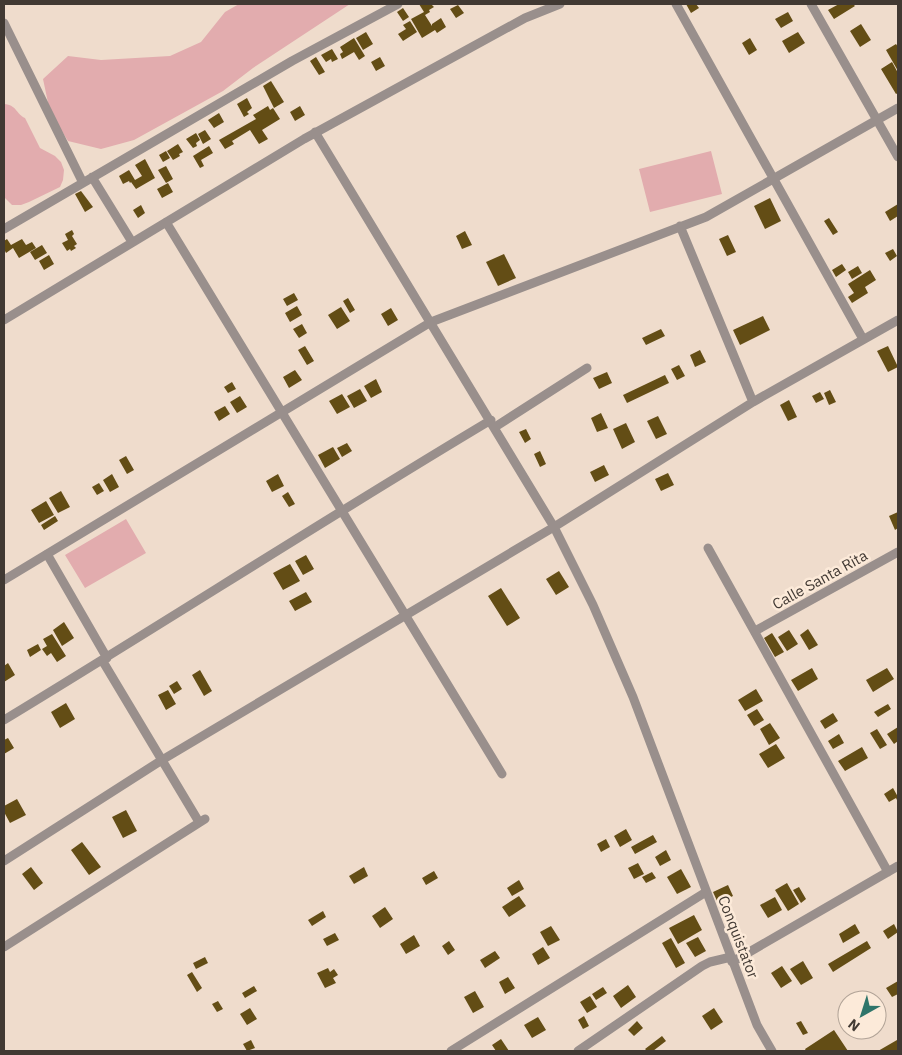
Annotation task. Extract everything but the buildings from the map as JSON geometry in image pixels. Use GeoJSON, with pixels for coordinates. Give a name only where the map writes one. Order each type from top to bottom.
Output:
{"type":"FeatureCollection","features":[{"type":"Feature","properties":{"kind":"street"},"geometry":{"type":"LineString","coordinates":[[4,229],[292,61],[398,4]]}},
{"type":"Feature","properties":{"kind":"street"},"geometry":{"type":"LineString","coordinates":[[4,320],[315,132],[525,18],[560,4]]}},
{"type":"Feature","properties":{"kind":"street"},"geometry":{"type":"LineString","coordinates":[[676,4],[864,339]]}},
{"type":"Feature","properties":{"kind":"street"},"geometry":{"type":"LineString","coordinates":[[811,4],[898,157]]}},
{"type":"Feature","properties":{"kind":"street"},"geometry":{"type":"LineString","coordinates":[[4,23],[83,183]]}},
{"type":"Feature","properties":{"kind":"street"},"geometry":{"type":"LineString","coordinates":[[4,580],[431,322],[706,217],[898,108]]}},
{"type":"Feature","properties":{"kind":"street","name":"Conquistator"},"geometry":{"type":"LineString","coordinates":[[315,132],[493,423],[554,527],[593,605],[633,697],[757,1025],[772,1051]]}},
{"type":"Feature","properties":{"kind":"street"},"geometry":{"type":"LineString","coordinates":[[92,177],[132,242]]}},
{"type":"Feature","properties":{"kind":"street"},"geometry":{"type":"LineString","coordinates":[[166,222],[502,774]]}},
{"type":"Feature","properties":{"kind":"street"},"geometry":{"type":"LineString","coordinates":[[680,226],[753,402]]}},
{"type":"Feature","properties":{"kind":"street"},"geometry":{"type":"LineString","coordinates":[[4,861],[162,760],[554,527],[753,402],[898,320]]}},
{"type":"Feature","properties":{"kind":"street"},"geometry":{"type":"LineString","coordinates":[[4,720],[341,510],[587,368]]}},
{"type":"Feature","properties":{"kind":"street"},"geometry":{"type":"LineString","coordinates":[[708,548],[888,872]]}},
{"type":"Feature","properties":{"kind":"street","name":"Calle Santa Rita"},"geometry":{"type":"LineString","coordinates":[[755,631],[898,552]]}},
{"type":"Feature","properties":{"kind":"street"},"geometry":{"type":"LineString","coordinates":[[4,947],[202,821],[162,760],[47,554]]}},
{"type":"Feature","properties":{"kind":"street"},"geometry":{"type":"LineString","coordinates":[[578,1051],[702,966],[710,962],[731,959],[898,866]]}},
{"type":"Feature","properties":{"kind":"street"},"geometry":{"type":"LineString","coordinates":[[451,1051],[706,892]]}},
{"type":"Feature","properties":{"kind":"shaded area"},"geometry":{"type":"Polygon","coordinates":[[[239,4],[350,4],[253,68],[223,91],[134,140],[101,149],[68,141],[50,112],[43,79],[68,56],[101,60],[170,56],[201,42],[225,12],[239,4]]]}},
{"type":"Feature","properties":{"kind":"shaded area"},"geometry":{"type":"Polygon","coordinates":[[[4,104],[12,106],[25,118],[40,148],[55,156],[61,162],[64,170],[60,187],[21,205],[12,205],[4,197],[4,104]]]}},
{"type":"Feature","properties":{"kind":"shaded area"},"geometry":{"type":"Polygon","coordinates":[[[711,151],[722,194],[650,212],[639,169],[711,151]]]}},
{"type":"Feature","properties":{"kind":"shaded area"},"geometry":{"type":"Polygon","coordinates":[[[126,519],[146,553],[85,588],[65,555],[126,519]]]}}]}
